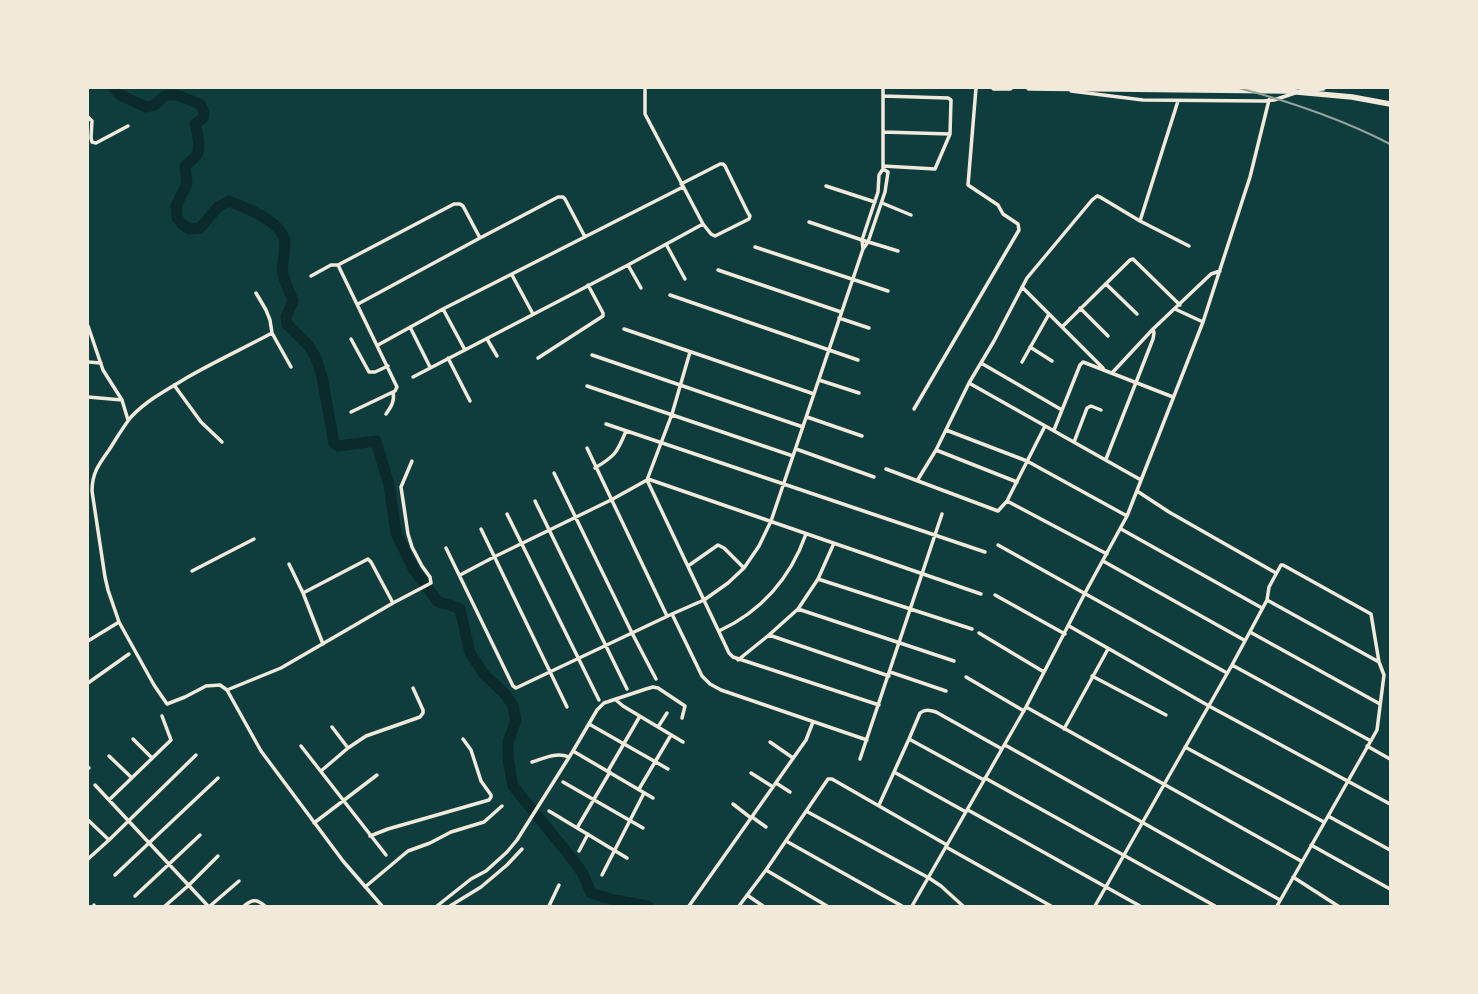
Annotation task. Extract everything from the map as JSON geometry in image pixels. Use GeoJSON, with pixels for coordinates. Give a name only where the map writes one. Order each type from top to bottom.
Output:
{"type":"FeatureCollection","features":[{"type":"Feature","properties":{"kind":"main road"},"geometry":{"type":"LineString","coordinates":[[994,88],[1010,88]]}},
{"type":"Feature","properties":{"kind":"main road"},"geometry":{"type":"LineString","coordinates":[[1029,88],[1286,91],[1352,97],[1390,104]]}},
{"type":"Feature","properties":{"kind":"main road"},"geometry":{"type":"LineString","coordinates":[[1286,91],[1323,88]]}},
{"type":"Feature","properties":{"kind":"street"},"geometry":{"type":"LineString","coordinates":[[378,345],[444,309],[682,186],[720,164],[725,166],[748,213],[749,219],[715,236],[711,234],[703,224],[682,186],[645,114],[645,88]]}},
{"type":"Feature","properties":{"kind":"street"},"geometry":{"type":"LineString","coordinates":[[446,548],[513,686],[516,688],[670,614],[704,600],[728,583],[744,568],[759,546],[771,521],[785,484],[862,248],[862,240],[878,192],[879,175],[883,167],[883,88]]}},
{"type":"Feature","properties":{"kind":"street"},"geometry":{"type":"LineString","coordinates":[[914,409],[1019,230],[1018,224],[1003,214],[998,206],[970,188],[968,185],[976,88]]}},
{"type":"Feature","properties":{"kind":"street"},"geometry":{"type":"LineString","coordinates":[[1055,88],[1125,99],[1178,101],[1269,100],[1298,92]]}},
{"type":"Feature","properties":{"kind":"street"},"geometry":{"type":"LineString","coordinates":[[883,96],[950,98],[951,100],[950,134],[935,169],[883,167]]}},
{"type":"Feature","properties":{"kind":"street"},"geometry":{"type":"LineString","coordinates":[[912,906],[1025,709],[1127,516],[1203,322],[1250,177],[1269,100]]}},
{"type":"Feature","properties":{"kind":"street"},"geometry":{"type":"LineString","coordinates":[[1140,221],[1178,101]]}},
{"type":"Feature","properties":{"kind":"street"},"geometry":{"type":"LineString","coordinates":[[88,117],[92,121],[92,142],[96,143],[128,126]]}},
{"type":"Feature","properties":{"kind":"street"},"geometry":{"type":"LineString","coordinates":[[884,132],[950,134]]}},
{"type":"Feature","properties":{"kind":"street"},"geometry":{"type":"LineString","coordinates":[[862,248],[868,242],[885,192],[888,172],[883,167]]}},
{"type":"Feature","properties":{"kind":"street"},"geometry":{"type":"LineString","coordinates":[[826,186],[875,202]]}},
{"type":"Feature","properties":{"kind":"street"},"geometry":{"type":"LineString","coordinates":[[358,304],[558,197],[563,197],[565,199],[585,237]]}},
{"type":"Feature","properties":{"kind":"street"},"geometry":{"type":"LineString","coordinates":[[917,480],[936,450],[970,383],[1027,278],[1094,198],[1100,197],[1140,221],[1189,246]]}},
{"type":"Feature","properties":{"kind":"street"},"geometry":{"type":"LineString","coordinates":[[882,203],[911,215]]}},
{"type":"Feature","properties":{"kind":"street"},"geometry":{"type":"LineString","coordinates":[[311,276],[331,265],[338,265],[454,204],[460,204],[463,206],[480,238]]}},
{"type":"Feature","properties":{"kind":"street"},"geometry":{"type":"LineString","coordinates":[[809,222],[898,251]]}},
{"type":"Feature","properties":{"kind":"street"},"geometry":{"type":"LineString","coordinates":[[412,377],[628,265],[703,224]]}},
{"type":"Feature","properties":{"kind":"street"},"geometry":{"type":"LineString","coordinates":[[666,244],[685,279]]}},
{"type":"Feature","properties":{"kind":"street"},"geometry":{"type":"LineString","coordinates":[[755,247],[888,291]]}},
{"type":"Feature","properties":{"kind":"street"},"geometry":{"type":"LineString","coordinates":[[1063,326],[1130,260],[1133,259],[1180,305]]}},
{"type":"Feature","properties":{"kind":"street"},"geometry":{"type":"LineString","coordinates":[[338,265],[397,387],[395,391],[351,412]]}},
{"type":"Feature","properties":{"kind":"street"},"geometry":{"type":"LineString","coordinates":[[628,265],[641,288]]}},
{"type":"Feature","properties":{"kind":"street"},"geometry":{"type":"LineString","coordinates":[[718,270],[841,312]]}},
{"type":"Feature","properties":{"kind":"street"},"geometry":{"type":"LineString","coordinates":[[1112,373],[1153,329],[1211,274],[1220,271]]}},
{"type":"Feature","properties":{"kind":"street"},"geometry":{"type":"LineString","coordinates":[[512,275],[533,314]]}},
{"type":"Feature","properties":{"kind":"street"},"geometry":{"type":"LineString","coordinates":[[1106,284],[1137,314]]}},
{"type":"Feature","properties":{"kind":"street"},"geometry":{"type":"LineString","coordinates":[[538,358],[603,316],[603,313],[588,285]]}},
{"type":"Feature","properties":{"kind":"street"},"geometry":{"type":"LineString","coordinates":[[1022,287],[1063,326],[1104,370]]}},
{"type":"Feature","properties":{"kind":"street"},"geometry":{"type":"LineString","coordinates":[[256,293],[266,310],[270,320],[272,333],[291,367]]}},
{"type":"Feature","properties":{"kind":"street"},"geometry":{"type":"LineString","coordinates":[[670,295],[858,360]]}},
{"type":"Feature","properties":{"kind":"street"},"geometry":{"type":"LineString","coordinates":[[1080,308],[1108,336]]}},
{"type":"Feature","properties":{"kind":"street"},"geometry":{"type":"LineString","coordinates":[[444,309],[465,350]]}},
{"type":"Feature","properties":{"kind":"street"},"geometry":{"type":"LineString","coordinates":[[1175,309],[1203,322]]}},
{"type":"Feature","properties":{"kind":"street"},"geometry":{"type":"LineString","coordinates":[[1022,362],[1049,314]]}},
{"type":"Feature","properties":{"kind":"street"},"geometry":{"type":"LineString","coordinates":[[839,318],[869,328]]}},
{"type":"Feature","properties":{"kind":"street"},"geometry":{"type":"LineString","coordinates":[[88,326],[101,363],[122,400],[128,420]]}},
{"type":"Feature","properties":{"kind":"street"},"geometry":{"type":"LineString","coordinates":[[410,327],[430,367]]}},
{"type":"Feature","properties":{"kind":"street"},"geometry":{"type":"LineString","coordinates":[[624,329],[814,394]]}},
{"type":"Feature","properties":{"kind":"street"},"geometry":{"type":"LineString","coordinates":[[1106,459],[1135,382],[1154,339],[1153,329]]}},
{"type":"Feature","properties":{"kind":"street"},"geometry":{"type":"LineString","coordinates":[[272,333],[174,385],[148,402],[128,420],[96,470],[92,480],[92,491],[105,577],[120,622],[154,685],[167,704],[206,686],[220,685],[227,690],[261,751],[314,823],[382,906]]}},
{"type":"Feature","properties":{"kind":"street"},"geometry":{"type":"LineString","coordinates":[[351,339],[369,372],[375,372],[388,366]]}},
{"type":"Feature","properties":{"kind":"street"},"geometry":{"type":"LineString","coordinates":[[487,339],[497,356]]}},
{"type":"Feature","properties":{"kind":"street"},"geometry":{"type":"LineString","coordinates":[[1030,347],[1052,361]]}},
{"type":"Feature","properties":{"kind":"street"},"geometry":{"type":"LineString","coordinates":[[460,575],[611,500],[647,479],[672,414],[690,352]]}},
{"type":"Feature","properties":{"kind":"street"},"geometry":{"type":"LineString","coordinates":[[592,355],[803,427]]}},
{"type":"Feature","properties":{"kind":"street"},"geometry":{"type":"LineString","coordinates":[[448,358],[470,401]]}},
{"type":"Feature","properties":{"kind":"street"},"geometry":{"type":"LineString","coordinates":[[88,362],[101,363]]}},
{"type":"Feature","properties":{"kind":"street"},"geometry":{"type":"LineString","coordinates":[[1054,430],[1082,363],[1086,362],[1174,397]]}},
{"type":"Feature","properties":{"kind":"street"},"geometry":{"type":"LineString","coordinates":[[981,363],[1062,410]]}},
{"type":"Feature","properties":{"kind":"street"},"geometry":{"type":"LineString","coordinates":[[819,380],[859,393]]}},
{"type":"Feature","properties":{"kind":"street"},"geometry":{"type":"LineString","coordinates":[[970,383],[1141,480]]}},
{"type":"Feature","properties":{"kind":"street"},"geometry":{"type":"LineString","coordinates":[[174,385],[201,422],[222,442]]}},
{"type":"Feature","properties":{"kind":"street"},"geometry":{"type":"LineString","coordinates":[[587,386],[793,456]]}},
{"type":"Feature","properties":{"kind":"street"},"geometry":{"type":"LineString","coordinates":[[386,414],[394,397],[393,392]]}},
{"type":"Feature","properties":{"kind":"street"},"geometry":{"type":"LineString","coordinates":[[88,397],[122,400]]}},
{"type":"Feature","properties":{"kind":"street"},"geometry":{"type":"LineString","coordinates":[[1074,442],[1087,408],[1090,406],[1101,410]]}},
{"type":"Feature","properties":{"kind":"street"},"geometry":{"type":"LineString","coordinates":[[807,417],[862,436]]}},
{"type":"Feature","properties":{"kind":"street"},"geometry":{"type":"LineString","coordinates":[[606,424],[985,552]]}},
{"type":"Feature","properties":{"kind":"street"},"geometry":{"type":"LineString","coordinates":[[886,469],[998,512],[1007,501],[1045,426]]}},
{"type":"Feature","properties":{"kind":"street"},"geometry":{"type":"LineString","coordinates":[[946,430],[1027,461],[1127,516]]}},
{"type":"Feature","properties":{"kind":"street"},"geometry":{"type":"LineString","coordinates":[[595,468],[617,452],[626,431]]}},
{"type":"Feature","properties":{"kind":"street"},"geometry":{"type":"LineString","coordinates":[[587,448],[611,500],[702,676],[710,684],[721,690],[867,740]]}},
{"type":"Feature","properties":{"kind":"street"},"geometry":{"type":"LineString","coordinates":[[796,449],[874,476]]}},
{"type":"Feature","properties":{"kind":"street"},"geometry":{"type":"LineString","coordinates":[[936,450],[1017,482]]}},
{"type":"Feature","properties":{"kind":"street"},"geometry":{"type":"LineString","coordinates":[[227,690],[281,668],[393,603],[431,583],[430,578],[412,547],[408,534],[401,487],[412,461]]}},
{"type":"Feature","properties":{"kind":"street"},"geometry":{"type":"LineString","coordinates":[[554,472],[656,680]]}},
{"type":"Feature","properties":{"kind":"street"},"geometry":{"type":"LineString","coordinates":[[647,479],[981,594]]}},
{"type":"Feature","properties":{"kind":"street"},"geometry":{"type":"LineString","coordinates":[[647,479],[729,653],[733,657],[738,660],[879,705]]}},
{"type":"Feature","properties":{"kind":"street"},"geometry":{"type":"LineString","coordinates":[[1137,491],[1169,512],[1276,573]]}},
{"type":"Feature","properties":{"kind":"street"},"geometry":{"type":"LineString","coordinates":[[535,501],[627,689]]}},
{"type":"Feature","properties":{"kind":"street"},"geometry":{"type":"LineString","coordinates":[[1007,501],[1107,554]]}},
{"type":"Feature","properties":{"kind":"street"},"geometry":{"type":"LineString","coordinates":[[507,514],[599,700]]}},
{"type":"Feature","properties":{"kind":"street"},"geometry":{"type":"LineString","coordinates":[[860,759],[942,514]]}},
{"type":"Feature","properties":{"kind":"street"},"geometry":{"type":"LineString","coordinates":[[481,529],[567,707]]}},
{"type":"Feature","properties":{"kind":"street"},"geometry":{"type":"LineString","coordinates":[[1121,529],[1262,608]]}},
{"type":"Feature","properties":{"kind":"street"},"geometry":{"type":"LineString","coordinates":[[719,631],[734,624],[766,599],[777,588],[793,564],[806,534]]}},
{"type":"Feature","properties":{"kind":"street"},"geometry":{"type":"LineString","coordinates":[[192,571],[254,539]]}},
{"type":"Feature","properties":{"kind":"street"},"geometry":{"type":"LineString","coordinates":[[738,660],[798,609],[818,579],[834,543]]}},
{"type":"Feature","properties":{"kind":"street"},"geometry":{"type":"LineString","coordinates":[[688,566],[718,545],[724,548],[744,568]]}},
{"type":"Feature","properties":{"kind":"street"},"geometry":{"type":"LineString","coordinates":[[998,545],[1227,672]]}},
{"type":"Feature","properties":{"kind":"street"},"geometry":{"type":"LineString","coordinates":[[303,593],[368,559],[393,603]]}},
{"type":"Feature","properties":{"kind":"street"},"geometry":{"type":"LineString","coordinates":[[1103,561],[1244,640]]}},
{"type":"Feature","properties":{"kind":"street"},"geometry":{"type":"LineString","coordinates":[[289,564],[303,593],[323,644]]}},
{"type":"Feature","properties":{"kind":"street"},"geometry":{"type":"LineString","coordinates":[[1095,906],[1232,665],[1244,640],[1250,632],[1267,600],[1269,587],[1276,573],[1281,565],[1283,565],[1371,614],[1379,662],[1384,675],[1376,730],[1371,741],[1301,861],[1277,906]]}},
{"type":"Feature","properties":{"kind":"street"},"geometry":{"type":"LineString","coordinates":[[818,579],[972,629]]}},
{"type":"Feature","properties":{"kind":"street"},"geometry":{"type":"LineString","coordinates":[[995,595],[1065,634]]}},
{"type":"Feature","properties":{"kind":"street"},"geometry":{"type":"LineString","coordinates":[[1267,600],[1379,662]]}},
{"type":"Feature","properties":{"kind":"street"},"geometry":{"type":"LineString","coordinates":[[798,609],[954,661]]}},
{"type":"Feature","properties":{"kind":"street"},"geometry":{"type":"LineString","coordinates":[[88,641],[120,622]]}},
{"type":"Feature","properties":{"kind":"street"},"geometry":{"type":"LineString","coordinates":[[1069,626],[1209,706],[1390,804]]}},
{"type":"Feature","properties":{"kind":"street"},"geometry":{"type":"LineString","coordinates":[[1250,632],[1380,704]]}},
{"type":"Feature","properties":{"kind":"street"},"geometry":{"type":"LineString","coordinates":[[979,633],[1044,672]]}},
{"type":"Feature","properties":{"kind":"street"},"geometry":{"type":"LineString","coordinates":[[769,635],[946,691]]}},
{"type":"Feature","properties":{"kind":"street"},"geometry":{"type":"LineString","coordinates":[[1064,729],[1108,649]]}},
{"type":"Feature","properties":{"kind":"street"},"geometry":{"type":"LineString","coordinates":[[88,683],[129,654]]}},
{"type":"Feature","properties":{"kind":"street"},"geometry":{"type":"LineString","coordinates":[[1232,665],[1371,741]]}},
{"type":"Feature","properties":{"kind":"street"},"geometry":{"type":"LineString","coordinates":[[1092,676],[1166,715]]}},
{"type":"Feature","properties":{"kind":"street"},"geometry":{"type":"LineString","coordinates":[[966,677],[1064,729],[1301,861]]}},
{"type":"Feature","properties":{"kind":"street"},"geometry":{"type":"LineString","coordinates":[[437,906],[471,879],[486,871],[504,855],[517,840],[600,706],[650,687],[658,688],[685,706],[682,718]]}},
{"type":"Feature","properties":{"kind":"street"},"geometry":{"type":"LineString","coordinates":[[321,771],[348,748],[366,736],[420,717],[423,710],[413,688]]}},
{"type":"Feature","properties":{"kind":"street"},"geometry":{"type":"LineString","coordinates":[[616,700],[683,742]]}},
{"type":"Feature","properties":{"kind":"street"},"geometry":{"type":"LineString","coordinates":[[879,805],[920,713],[925,710],[931,710],[1003,747],[1280,900]]}},
{"type":"Feature","properties":{"kind":"street"},"geometry":{"type":"LineString","coordinates":[[658,727],[667,713]]}},
{"type":"Feature","properties":{"kind":"street"},"geometry":{"type":"LineString","coordinates":[[109,800],[171,740],[162,716]]}},
{"type":"Feature","properties":{"kind":"street"},"geometry":{"type":"LineString","coordinates":[[578,828],[640,716]]}},
{"type":"Feature","properties":{"kind":"street"},"geometry":{"type":"LineString","coordinates":[[690,906],[794,758],[806,740],[813,722]]}},
{"type":"Feature","properties":{"kind":"street"},"geometry":{"type":"LineString","coordinates":[[589,724],[668,769]]}},
{"type":"Feature","properties":{"kind":"street"},"geometry":{"type":"LineString","coordinates":[[332,727],[348,748]]}},
{"type":"Feature","properties":{"kind":"street"},"geometry":{"type":"LineString","coordinates":[[639,789],[671,734]]}},
{"type":"Feature","properties":{"kind":"street"},"geometry":{"type":"LineString","coordinates":[[133,739],[152,758]]}},
{"type":"Feature","properties":{"kind":"street"},"geometry":{"type":"LineString","coordinates":[[370,836],[388,829],[489,800],[491,795],[480,779],[471,750],[463,739]]}},
{"type":"Feature","properties":{"kind":"street"},"geometry":{"type":"LineString","coordinates":[[909,739],[985,779],[1215,906]]}},
{"type":"Feature","properties":{"kind":"street"},"geometry":{"type":"LineString","coordinates":[[770,742],[794,758]]}},
{"type":"Feature","properties":{"kind":"street"},"geometry":{"type":"LineString","coordinates":[[301,746],[386,855]]}},
{"type":"Feature","properties":{"kind":"street"},"geometry":{"type":"LineString","coordinates":[[1367,746],[1390,759]]}},
{"type":"Feature","properties":{"kind":"street"},"geometry":{"type":"LineString","coordinates":[[1185,747],[1324,822]]}},
{"type":"Feature","properties":{"kind":"street"},"geometry":{"type":"LineString","coordinates":[[573,751],[653,798]]}},
{"type":"Feature","properties":{"kind":"street"},"geometry":{"type":"LineString","coordinates":[[88,859],[196,755]]}},
{"type":"Feature","properties":{"kind":"street"},"geometry":{"type":"LineString","coordinates":[[532,762],[556,755],[569,757]]}},
{"type":"Feature","properties":{"kind":"street"},"geometry":{"type":"LineString","coordinates":[[109,756],[132,778]]}},
{"type":"Feature","properties":{"kind":"street"},"geometry":{"type":"LineString","coordinates":[[894,772],[1140,906]]}},
{"type":"Feature","properties":{"kind":"street"},"geometry":{"type":"LineString","coordinates":[[751,774],[790,792]]}},
{"type":"Feature","properties":{"kind":"street"},"geometry":{"type":"LineString","coordinates":[[314,823],[377,776]]}},
{"type":"Feature","properties":{"kind":"street"},"geometry":{"type":"LineString","coordinates":[[115,875],[148,842],[218,778]]}},
{"type":"Feature","properties":{"kind":"street"},"geometry":{"type":"LineString","coordinates":[[739,906],[766,870],[828,779],[832,779],[1051,906]]}},
{"type":"Feature","properties":{"kind":"street"},"geometry":{"type":"LineString","coordinates":[[563,782],[642,828]]}},
{"type":"Feature","properties":{"kind":"street"},"geometry":{"type":"LineString","coordinates":[[95,785],[209,906],[239,881]]}},
{"type":"Feature","properties":{"kind":"street"},"geometry":{"type":"LineString","coordinates":[[602,874],[644,793]]}},
{"type":"Feature","properties":{"kind":"street"},"geometry":{"type":"LineString","coordinates":[[733,804],[766,827]]}},
{"type":"Feature","properties":{"kind":"street"},"geometry":{"type":"LineString","coordinates":[[365,887],[408,851],[430,843],[451,832],[484,822],[502,806]]}},
{"type":"Feature","properties":{"kind":"street"},"geometry":{"type":"LineString","coordinates":[[549,811],[627,858]]}},
{"type":"Feature","properties":{"kind":"street"},"geometry":{"type":"LineString","coordinates":[[806,811],[929,878],[941,886],[963,906]]}},
{"type":"Feature","properties":{"kind":"street"},"geometry":{"type":"LineString","coordinates":[[1328,816],[1390,850]]}},
{"type":"Feature","properties":{"kind":"street"},"geometry":{"type":"LineString","coordinates":[[88,820],[109,840]]}},
{"type":"Feature","properties":{"kind":"street"},"geometry":{"type":"LineString","coordinates":[[579,851],[588,834]]}},
{"type":"Feature","properties":{"kind":"street"},"geometry":{"type":"LineString","coordinates":[[135,896],[200,835]]}},
{"type":"Feature","properties":{"kind":"street"},"geometry":{"type":"LineString","coordinates":[[786,841],[902,906]]}},
{"type":"Feature","properties":{"kind":"street"},"geometry":{"type":"LineString","coordinates":[[1311,845],[1390,889]]}},
{"type":"Feature","properties":{"kind":"street"},"geometry":{"type":"LineString","coordinates":[[450,906],[481,887],[522,849]]}},
{"type":"Feature","properties":{"kind":"street"},"geometry":{"type":"LineString","coordinates":[[165,906],[218,856]]}},
{"type":"Feature","properties":{"kind":"street"},"geometry":{"type":"LineString","coordinates":[[766,870],[827,906]]}},
{"type":"Feature","properties":{"kind":"street"},"geometry":{"type":"LineString","coordinates":[[1292,877],[1330,904],[1338,906]]}},
{"type":"Feature","properties":{"kind":"street"},"geometry":{"type":"LineString","coordinates":[[549,906],[559,885]]}},
{"type":"Feature","properties":{"kind":"street"},"geometry":{"type":"LineString","coordinates":[[747,895],[763,906]]}},
{"type":"Feature","properties":{"kind":"street"},"geometry":{"type":"LineString","coordinates":[[244,906],[250,901],[254,900],[259,901],[265,906]]}},
{"type":"Feature","properties":{"kind":"waterway"},"geometry":{"type":"LineString","coordinates":[[114,88],[120,95],[146,107],[155,105],[163,97],[168,95],[177,95],[200,104],[204,112],[203,118],[195,124],[199,149],[196,156],[185,167],[187,184],[176,206],[177,218],[189,229],[200,228],[218,207],[229,201],[254,212],[271,222],[283,235],[285,243],[282,267],[283,274],[293,301],[286,317],[287,324],[309,346],[316,358],[322,377],[334,443],[338,446],[376,441],[389,485],[396,533],[414,570],[438,602],[460,609],[470,653],[484,674],[506,695],[513,706],[516,720],[508,742],[508,759],[513,786],[574,861],[583,874],[591,893],[614,900],[648,906]]}},
{"type":"Feature","properties":{"kind":"railway"},"geometry":{"type":"LineString","coordinates":[[1239,88],[1278,99],[1335,119],[1390,144]]}}]}
